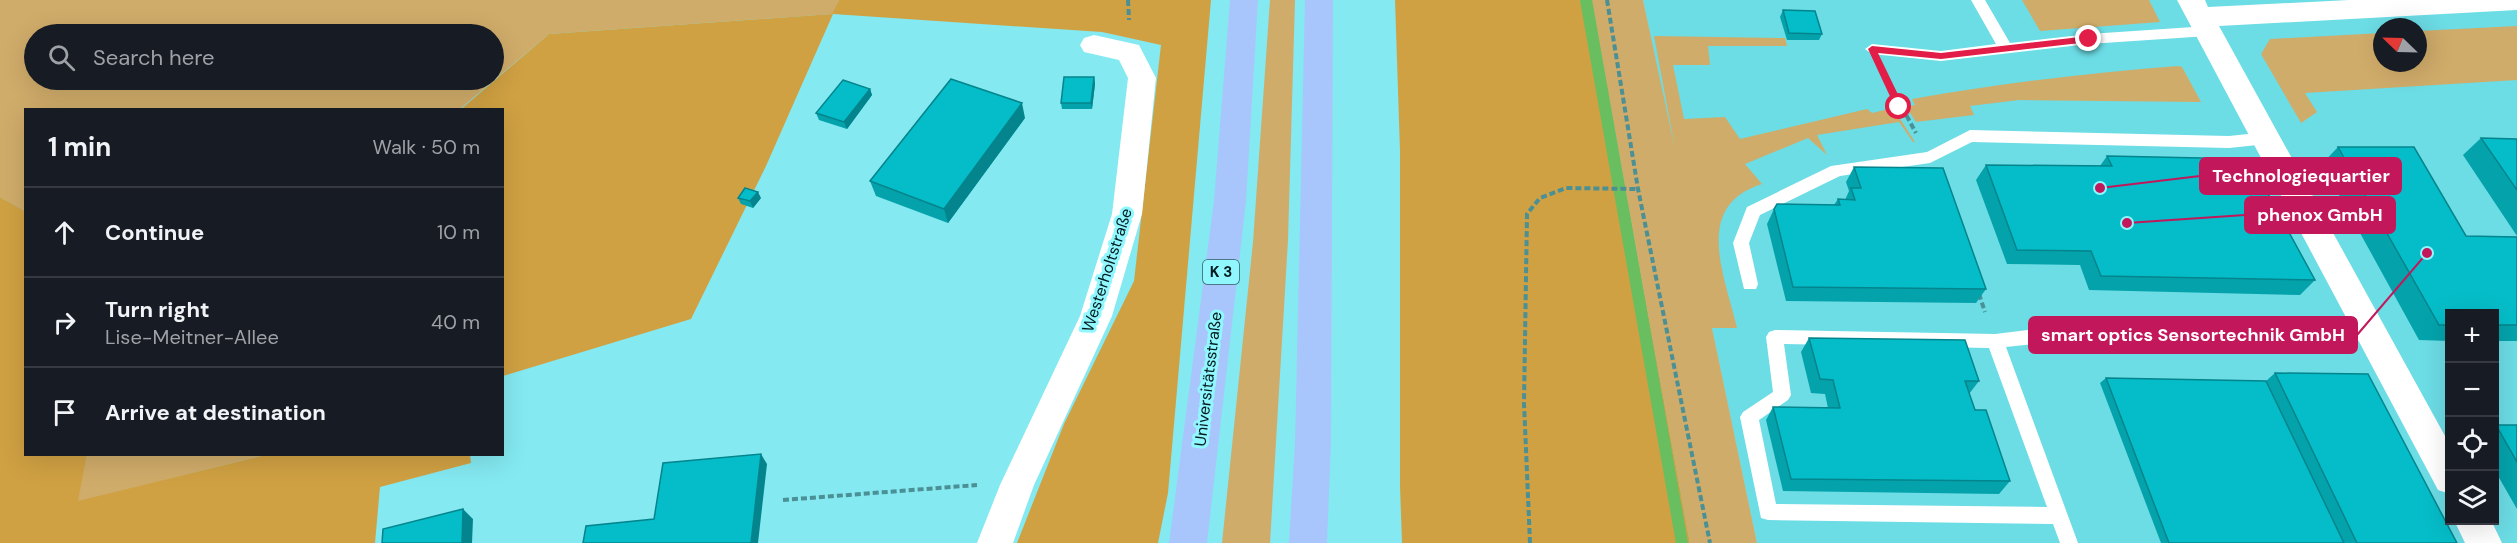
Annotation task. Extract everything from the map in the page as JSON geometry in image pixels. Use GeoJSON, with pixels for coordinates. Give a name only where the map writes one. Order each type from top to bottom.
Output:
{"type":"FeatureCollection","features":[{"type":"Feature","properties":{"kind":"highway","name":"Universitätsstraße"},"geometry":{"type":"LineString","coordinates":[[1188,543],[1230,201],[1244,0]]}},
{"type":"Feature","properties":{"kind":"highway"},"geometry":{"type":"LineString","coordinates":[[1308,543],[1313,443],[1319,0]]}},
{"type":"Feature","properties":{"kind":"street"},"geometry":{"type":"LineString","coordinates":[[2446,471],[2200,16],[2517,1]]}},
{"type":"Feature","properties":{"kind":"street","name":"Westerholtstraße"},"geometry":{"type":"LineString","coordinates":[[995,543],[1017,485],[1096,316],[1127,214],[1142,78],[1130,52],[1094,45]]}},
{"type":"Feature","properties":{"kind":"street"},"geometry":{"type":"LineString","coordinates":[[2475,525],[2484,543]]}},
{"type":"Feature","properties":{"kind":"lane"},"geometry":{"type":"LineString","coordinates":[[1978,0],[2005,48]]}},
{"type":"Feature","properties":{"kind":"lane"},"geometry":{"type":"LineString","coordinates":[[1872,49],[1941,56],[2005,48],[2200,16]]}},
{"type":"Feature","properties":{"kind":"lane"},"geometry":{"type":"LineString","coordinates":[[1750,284],[1741,243],[1753,211],[1837,170],[1930,157],[1970,136],[2229,142],[2267,138]]}},
{"type":"Feature","properties":{"kind":"lane"},"geometry":{"type":"LineString","coordinates":[[2059,516],[1768,512],[1749,417],[1782,395],[1775,337],[1995,341],[2051,334],[2107,332],[2372,334]]}},
{"type":"Feature","properties":{"kind":"lane"},"geometry":{"type":"LineString","coordinates":[[1995,341],[2068,543]]}},
{"type":"Feature","properties":{"kind":"path"},"geometry":{"type":"LineString","coordinates":[[1607,0],[1638,189],[1710,543]]}},
{"type":"Feature","properties":{"kind":"path"},"geometry":{"type":"LineString","coordinates":[[1872,49],[1899,107],[1930,157]]}},
{"type":"Feature","properties":{"kind":"path"},"geometry":{"type":"LineString","coordinates":[[1530,543],[1524,403],[1527,214],[1540,198],[1566,188],[1638,189]]}},
{"type":"Feature","properties":{"kind":"path"},"geometry":{"type":"LineString","coordinates":[[1977,290],[1995,341]]}},
{"type":"Feature","properties":{"kind":"path"},"geometry":{"type":"LineString","coordinates":[[783,500],[989,484],[1017,485]]}},
{"type":"Feature","properties":{"kind":"shaded area"},"geometry":{"type":"Polygon","coordinates":[[[0,0],[839,0],[833,14],[549,34],[504,72],[504,24],[24,24],[24,90],[483,90],[461,108],[24,108],[24,210],[0,197],[0,0]]]}},
{"type":"Feature","properties":{"kind":"shaded area"},"geometry":{"type":"Polygon","coordinates":[[[839,0],[1211,0],[1168,493],[1158,543],[1017,543],[1064,424],[1134,281],[1161,45],[1102,32],[833,14],[766,166],[691,319],[504,376],[504,108],[462,108],[483,90],[504,90],[504,72],[549,34],[832,14],[839,0]]]}},
{"type":"Feature","properties":{"kind":"shaded area"},"geometry":{"type":"Polygon","coordinates":[[[1270,0],[1295,0],[1288,240],[1270,543],[1222,543],[1253,242],[1270,0]]]}},
{"type":"Feature","properties":{"kind":"shaded area"},"geometry":{"type":"Polygon","coordinates":[[[1395,0],[1591,0],[1690,543],[1402,543],[1400,151],[1395,0]]]}},
{"type":"Feature","properties":{"kind":"shaded area"},"geometry":{"type":"Polygon","coordinates":[[[1591,0],[1643,0],[1675,149],[1654,36],[1785,38],[1787,46],[1708,46],[1710,65],[1673,65],[1684,119],[1725,117],[1740,139],[1867,109],[1872,113],[1893,108],[1915,142],[1899,122],[1817,135],[1827,155],[1808,138],[1745,164],[1762,184],[1740,194],[1727,208],[1720,226],[1719,245],[1721,265],[1737,328],[1712,328],[1757,543],[1690,543],[1591,0]]]}},
{"type":"Feature","properties":{"kind":"shaded area"},"geometry":{"type":"Polygon","coordinates":[[[1643,0],[2517,0],[2517,543],[1757,543],[1643,0]]]}},
{"type":"Feature","properties":{"kind":"shaded area"},"geometry":{"type":"Polygon","coordinates":[[[2022,0],[2149,0],[2160,22],[2040,31],[2022,0]]]}},
{"type":"Feature","properties":{"kind":"shaded area"},"geometry":{"type":"Polygon","coordinates":[[[2517,26],[2517,80],[2305,93],[2317,112],[2301,123],[2261,54],[2270,39],[2373,33],[2373,72],[2427,72],[2427,31],[2517,26]]]}},
{"type":"Feature","properties":{"kind":"shaded area"},"geometry":{"type":"Polygon","coordinates":[[[2182,67],[2201,102],[2019,100],[1970,106],[1974,115],[1916,122],[1906,107],[1915,105],[1912,99],[1979,88],[2078,75],[2182,67]]]}},
{"type":"Feature","properties":{"kind":"shaded area"},"geometry":{"type":"Polygon","coordinates":[[[0,197],[24,210],[24,456],[87,456],[78,501],[261,456],[470,456],[471,463],[380,487],[375,543],[0,543],[0,197]]]}},
{"type":"Feature","properties":{"kind":"shaded area"},"geometry":{"type":"Polygon","coordinates":[[[87,456],[261,456],[77,502],[87,456]]]}},
{"type":"Feature","properties":{"kind":"building"},"geometry":{"type":"Polygon","coordinates":[[[1783,10],[1815,11],[1822,34],[1789,33],[1783,10]]]}},
{"type":"Feature","properties":{"kind":"building"},"geometry":{"type":"Polygon","coordinates":[[[1064,77],[1094,77],[1091,103],[1061,103],[1064,77]]]}},
{"type":"Feature","properties":{"kind":"building"},"geometry":{"type":"Polygon","coordinates":[[[951,79],[1022,103],[944,209],[870,181],[951,79]]]}},
{"type":"Feature","properties":{"kind":"building"},"geometry":{"type":"Polygon","coordinates":[[[843,80],[870,89],[844,122],[816,113],[843,80]]]}},
{"type":"Feature","properties":{"kind":"building"},"geometry":{"type":"Polygon","coordinates":[[[2481,138],[2517,139],[2517,190],[2481,138]]]}},
{"type":"Feature","properties":{"kind":"building"},"geometry":{"type":"Polygon","coordinates":[[[2338,147],[2414,147],[2466,236],[2517,237],[2517,325],[2499,325],[2499,309],[2445,309],[2445,325],[2439,325],[2338,147]]]}},
{"type":"Feature","properties":{"kind":"building"},"geometry":{"type":"Polygon","coordinates":[[[2107,156],[2249,159],[2315,280],[2101,276],[2091,251],[2017,250],[1986,165],[2112,166],[2107,156]]]}},
{"type":"Feature","properties":{"kind":"building"},"geometry":{"type":"Polygon","coordinates":[[[1854,167],[1943,168],[1986,289],[1793,287],[1774,209],[1777,204],[1840,205],[1838,199],[1855,200],[1851,188],[1861,188],[1854,167]]]}},
{"type":"Feature","properties":{"kind":"building"},"geometry":{"type":"Polygon","coordinates":[[[745,188],[758,192],[750,201],[738,198],[745,188]]]}},
{"type":"Feature","properties":{"kind":"building"},"geometry":{"type":"Polygon","coordinates":[[[1809,338],[1965,340],[1979,381],[1965,381],[1975,410],[1986,410],[2010,481],[1791,479],[1773,407],[1840,408],[1833,380],[1820,379],[1809,338]]]}},
{"type":"Feature","properties":{"kind":"building"},"geometry":{"type":"Polygon","coordinates":[[[2275,373],[2368,374],[2445,520],[2445,525],[2448,525],[2457,543],[2357,543],[2275,373]]]}},
{"type":"Feature","properties":{"kind":"building"},"geometry":{"type":"Polygon","coordinates":[[[2106,378],[2266,381],[2344,543],[2169,543],[2106,378]]]}},
{"type":"Feature","properties":{"kind":"building"},"geometry":{"type":"Polygon","coordinates":[[[2499,425],[2517,425],[2517,462],[2499,430],[2499,425]]]}},
{"type":"Feature","properties":{"kind":"building"},"geometry":{"type":"Polygon","coordinates":[[[761,454],[751,543],[583,543],[586,526],[654,519],[663,463],[761,454]]]}},
{"type":"Feature","properties":{"kind":"building"},"geometry":{"type":"Polygon","coordinates":[[[463,509],[462,543],[382,543],[383,529],[463,509]]]}},
{"type":"Feature","properties":{"kind":"waterway"},"geometry":{"type":"LineString","coordinates":[[1586,0],[1682,543]]}},
{"type":"Feature","properties":{"kind":"place","name":"Technologiequartier"},"geometry":{"type":"Point","coordinates":[2100,188]}},
{"type":"Feature","properties":{"kind":"place","name":"phenox GmbH"},"geometry":{"type":"Point","coordinates":[2127,223]}},
{"type":"Feature","properties":{"kind":"place","name":"smart optics Sensortechnik GmbH"},"geometry":{"type":"Point","coordinates":[2427,253]}},
{"type":"Feature","properties":{"kind":"route"},"geometry":{"type":"LineString","coordinates":[[1899,107],[1872,49],[1941,56],[2089,39]]}}]}
